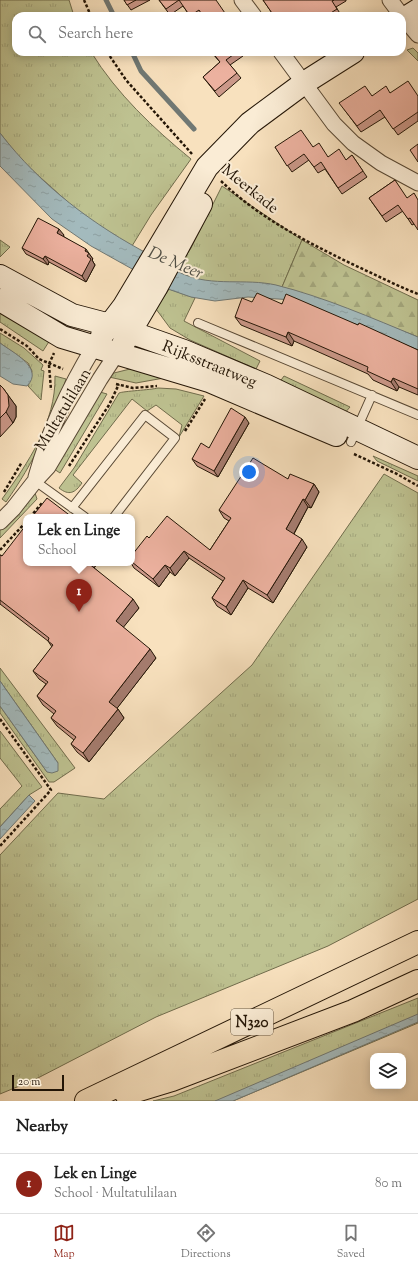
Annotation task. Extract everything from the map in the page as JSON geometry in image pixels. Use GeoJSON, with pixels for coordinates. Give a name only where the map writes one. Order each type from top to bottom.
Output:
{"type":"FeatureCollection","features":[{"type":"Feature","properties":{"kind":"main road","name":"N320"},"geometry":{"type":"LineString","coordinates":[[86,1101],[418,942]]}},
{"type":"Feature","properties":{"kind":"main road","name":"N320"},"geometry":{"type":"LineString","coordinates":[[104,1101],[172,1080],[346,1014],[418,981]]}},
{"type":"Feature","properties":{"kind":"street"},"geometry":{"type":"LineString","coordinates":[[242,0],[251,12]]}},
{"type":"Feature","properties":{"kind":"street"},"geometry":{"type":"LineString","coordinates":[[390,0],[400,12]]}},
{"type":"Feature","properties":{"kind":"street"},"geometry":{"type":"LineString","coordinates":[[284,56],[334,124],[353,143],[381,163],[418,183]]}},
{"type":"Feature","properties":{"kind":"street"},"geometry":{"type":"LineString","coordinates":[[308,87],[348,56]]}},
{"type":"Feature","properties":{"kind":"street"},"geometry":{"type":"LineString","coordinates":[[117,353],[131,332],[147,285],[212,172],[250,123],[360,56]]}},
{"type":"Feature","properties":{"kind":"street","name":"Rijksstraatweg"},"geometry":{"type":"LineString","coordinates":[[0,276],[72,315],[110,325],[184,351],[267,386],[418,470]]}},
{"type":"Feature","properties":{"kind":"street"},"geometry":{"type":"LineString","coordinates":[[94,347],[110,325],[147,285]]}},
{"type":"Feature","properties":{"kind":"street","name":"Rijksstraatweg"},"geometry":{"type":"LineString","coordinates":[[0,300],[49,330],[94,347],[209,381],[418,458]]}},
{"type":"Feature","properties":{"kind":"street","name":"Multatulilaan"},"geometry":{"type":"LineString","coordinates":[[34,481],[46,441],[78,373],[94,347]]}},
{"type":"Feature","properties":{"kind":"street","name":"Multatulilaan"},"geometry":{"type":"LineString","coordinates":[[0,522],[13,509],[34,481],[48,467],[117,353]]}},
{"type":"Feature","properties":{"kind":"lane"},"geometry":{"type":"LineString","coordinates":[[198,323],[418,415]]}},
{"type":"Feature","properties":{"kind":"lane"},"geometry":{"type":"LineString","coordinates":[[354,435],[372,395]]}},
{"type":"Feature","properties":{"kind":"lane"},"geometry":{"type":"LineString","coordinates":[[72,508],[145,415],[176,438],[116,514]]}},
{"type":"Feature","properties":{"kind":"lane"},"geometry":{"type":"LineString","coordinates":[[34,481],[81,514]]}},
{"type":"Feature","properties":{"kind":"path"},"geometry":{"type":"LineString","coordinates":[[84,0],[89,12]]}},
{"type":"Feature","properties":{"kind":"path","name":"Meerkade"},"geometry":{"type":"LineString","coordinates":[[110,56],[126,80],[174,135],[233,193],[268,219],[328,252],[418,294]]}},
{"type":"Feature","properties":{"kind":"path"},"geometry":{"type":"LineString","coordinates":[[0,329],[27,346],[39,359],[49,364]]}},
{"type":"Feature","properties":{"kind":"path"},"geometry":{"type":"LineString","coordinates":[[176,438],[181,438],[208,394]]}},
{"type":"Feature","properties":{"kind":"path"},"geometry":{"type":"LineString","coordinates":[[0,550],[23,525]]}},
{"type":"Feature","properties":{"kind":"path"},"geometry":{"type":"LineString","coordinates":[[0,720],[51,790],[0,846]]}},
{"type":"Feature","properties":{"kind":"green space"},"geometry":{"type":"Polygon","coordinates":[[[0,0],[69,0],[73,12],[12,12],[12,56],[94,56],[112,82],[136,110],[191,159],[151,215],[132,246],[94,223],[70,204],[21,160],[0,133],[0,0]]]}},
{"type":"Feature","properties":{"kind":"green space"},"geometry":{"type":"Polygon","coordinates":[[[413,48],[418,53],[418,61],[407,50],[413,48]]]}},
{"type":"Feature","properties":{"kind":"green space"},"geometry":{"type":"Polygon","coordinates":[[[222,186],[302,240],[282,287],[199,280],[187,276],[177,270],[191,248],[222,186]]]}},
{"type":"Feature","properties":{"kind":"green space"},"geometry":{"type":"Polygon","coordinates":[[[0,240],[10,247],[0,257],[0,240]]]}},
{"type":"Feature","properties":{"kind":"green space"},"geometry":{"type":"Polygon","coordinates":[[[302,240],[344,265],[418,300],[418,337],[341,307],[282,287],[302,240]]]}},
{"type":"Feature","properties":{"kind":"green space"},"geometry":{"type":"Polygon","coordinates":[[[169,289],[195,298],[184,321],[260,361],[256,369],[190,340],[170,328],[156,309],[169,289]]]}},
{"type":"Feature","properties":{"kind":"green space"},"geometry":{"type":"Polygon","coordinates":[[[0,313],[50,340],[43,351],[0,322],[0,313]]]}},
{"type":"Feature","properties":{"kind":"green space"},"geometry":{"type":"Polygon","coordinates":[[[0,333],[24,348],[43,365],[41,370],[44,371],[41,400],[28,386],[32,371],[28,363],[0,343],[0,333]]]}},
{"type":"Feature","properties":{"kind":"green space"},"geometry":{"type":"Polygon","coordinates":[[[130,369],[171,376],[213,387],[299,423],[298,425],[228,396],[181,381],[164,378],[136,383],[109,377],[114,373],[130,369]]]}},
{"type":"Feature","properties":{"kind":"green space"},"geometry":{"type":"Polygon","coordinates":[[[55,376],[66,379],[48,428],[25,473],[6,502],[2,499],[21,471],[46,426],[51,410],[55,376]]]}},
{"type":"Feature","properties":{"kind":"green space"},"geometry":{"type":"Polygon","coordinates":[[[284,376],[350,407],[344,414],[279,383],[284,376]]]}},
{"type":"Feature","properties":{"kind":"green space"},"geometry":{"type":"Polygon","coordinates":[[[158,388],[176,389],[204,396],[179,437],[182,425],[156,405],[147,411],[132,399],[73,475],[82,483],[74,491],[69,493],[59,488],[74,468],[119,393],[158,388]]]}},
{"type":"Feature","properties":{"kind":"green space"},"geometry":{"type":"Polygon","coordinates":[[[100,392],[107,394],[60,473],[54,469],[100,392]]]}},
{"type":"Feature","properties":{"kind":"green space"},"geometry":{"type":"Polygon","coordinates":[[[373,456],[418,476],[418,481],[377,461],[373,456]]]}},
{"type":"Feature","properties":{"kind":"green space"},"geometry":{"type":"Polygon","coordinates":[[[384,474],[418,493],[418,899],[328,946],[156,1017],[34,1080],[0,1094],[0,855],[58,793],[104,799],[252,665],[384,474]]]}},
{"type":"Feature","properties":{"kind":"green space"},"geometry":{"type":"Polygon","coordinates":[[[35,493],[37,499],[0,538],[0,528],[35,493]]]}},
{"type":"Feature","properties":{"kind":"green space"},"geometry":{"type":"Polygon","coordinates":[[[0,668],[75,768],[54,782],[49,782],[0,713],[0,706],[47,772],[58,763],[0,681],[0,668]]]}},
{"type":"Feature","properties":{"kind":"green space"},"geometry":{"type":"Polygon","coordinates":[[[0,731],[42,787],[29,795],[0,827],[0,809],[22,786],[0,758],[0,731]]]}},
{"type":"Feature","properties":{"kind":"green space"},"geometry":{"type":"Polygon","coordinates":[[[418,998],[418,1023],[233,1101],[153,1101],[174,1096],[418,998]]]}},
{"type":"Feature","properties":{"kind":"water"},"geometry":{"type":"Polygon","coordinates":[[[0,133],[33,170],[69,203],[109,231],[175,270],[194,278],[206,280],[253,282],[276,285],[348,308],[418,337],[418,352],[293,300],[248,297],[215,301],[191,297],[168,289],[91,246],[52,219],[0,166],[0,133]]]}},
{"type":"Feature","properties":{"kind":"water"},"geometry":{"type":"Polygon","coordinates":[[[0,343],[19,356],[30,367],[32,379],[27,386],[13,384],[0,376],[0,343]]]}},
{"type":"Feature","properties":{"kind":"water"},"geometry":{"type":"Polygon","coordinates":[[[0,681],[58,763],[58,771],[52,773],[47,772],[0,706],[0,681]]]}},
{"type":"Feature","properties":{"kind":"water"},"geometry":{"type":"Polygon","coordinates":[[[29,795],[35,801],[0,839],[0,827],[29,795]]]}},
{"type":"Feature","properties":{"kind":"water"},"geometry":{"type":"Polygon","coordinates":[[[418,1014],[418,1022],[233,1101],[215,1101],[418,1014]]]}},
{"type":"Feature","properties":{"kind":"building"},"geometry":{"type":"Polygon","coordinates":[[[124,0],[136,0],[127,5],[124,0]]]}},
{"type":"Feature","properties":{"kind":"building"},"geometry":{"type":"Polygon","coordinates":[[[159,0],[179,0],[166,9],[159,0]]]}},
{"type":"Feature","properties":{"kind":"building"},"geometry":{"type":"Polygon","coordinates":[[[179,0],[216,0],[224,12],[200,12],[199,10],[196,12],[187,12],[179,0]]]}},
{"type":"Feature","properties":{"kind":"building"},"geometry":{"type":"Polygon","coordinates":[[[263,0],[334,0],[332,1],[337,9],[332,12],[271,12],[263,0]]]}},
{"type":"Feature","properties":{"kind":"building"},"geometry":{"type":"Polygon","coordinates":[[[215,56],[232,56],[226,60],[237,73],[215,91],[203,77],[220,62],[215,56]]]}},
{"type":"Feature","properties":{"kind":"building"},"geometry":{"type":"Polygon","coordinates":[[[408,81],[418,96],[418,112],[393,129],[380,110],[357,126],[339,103],[365,86],[372,96],[386,86],[390,93],[408,81]]]}},
{"type":"Feature","properties":{"kind":"building"},"geometry":{"type":"Polygon","coordinates":[[[301,130],[313,147],[319,143],[328,157],[339,149],[346,160],[352,155],[363,171],[338,188],[321,162],[314,167],[304,154],[287,166],[275,147],[301,130]]]}},
{"type":"Feature","properties":{"kind":"building"},"geometry":{"type":"Polygon","coordinates":[[[418,144],[418,162],[410,150],[418,144]]]}},
{"type":"Feature","properties":{"kind":"building"},"geometry":{"type":"Polygon","coordinates":[[[395,180],[407,198],[414,193],[418,200],[418,230],[410,218],[408,219],[398,205],[382,216],[369,198],[395,180]]]}},
{"type":"Feature","properties":{"kind":"building"},"geometry":{"type":"Polygon","coordinates":[[[38,218],[59,229],[57,233],[86,249],[85,251],[89,253],[87,256],[91,259],[82,276],[45,256],[43,259],[22,248],[38,218]]]}},
{"type":"Feature","properties":{"kind":"building"},"geometry":{"type":"Polygon","coordinates":[[[257,293],[282,304],[286,294],[358,325],[359,323],[418,350],[418,389],[393,378],[391,382],[367,371],[368,367],[288,332],[286,337],[235,317],[242,298],[252,302],[257,293]]]}},
{"type":"Feature","properties":{"kind":"building"},"geometry":{"type":"Polygon","coordinates":[[[0,385],[8,395],[9,406],[0,418],[0,385]]]}},
{"type":"Feature","properties":{"kind":"building"},"geometry":{"type":"Polygon","coordinates":[[[231,408],[245,417],[214,471],[192,459],[201,443],[209,448],[231,408]]]}},
{"type":"Feature","properties":{"kind":"building"},"geometry":{"type":"Polygon","coordinates":[[[253,458],[288,479],[290,474],[314,484],[305,500],[303,499],[286,529],[302,539],[267,595],[243,580],[226,607],[212,598],[225,578],[184,551],[170,568],[165,565],[153,579],[135,564],[135,551],[147,536],[149,538],[167,516],[210,550],[231,518],[219,510],[253,458]]]}},
{"type":"Feature","properties":{"kind":"building"},"geometry":{"type":"Polygon","coordinates":[[[47,498],[68,514],[34,514],[47,498]]]}},
{"type":"Feature","properties":{"kind":"building"},"geometry":{"type":"Polygon","coordinates":[[[23,529],[23,566],[92,566],[133,599],[116,621],[150,649],[109,702],[118,709],[83,753],[71,744],[76,737],[51,718],[56,711],[37,696],[48,682],[33,671],[53,645],[48,641],[49,638],[0,600],[0,555],[2,556],[23,529]]]}},
{"type":"Feature","properties":{"kind":"waterway"},"geometry":{"type":"LineString","coordinates":[[106,0],[112,12]]}},
{"type":"Feature","properties":{"kind":"waterway"},"geometry":{"type":"LineString","coordinates":[[134,56],[141,71],[194,129]]}},
{"type":"Feature","properties":{"kind":"place","name":"Lek en Linge"},"geometry":{"type":"Point","coordinates":[79,612]}},
{"type":"Feature","properties":{"kind":"water label","name":"De Meer"},"geometry":{"type":"Point","coordinates":[176,262]}}]}
